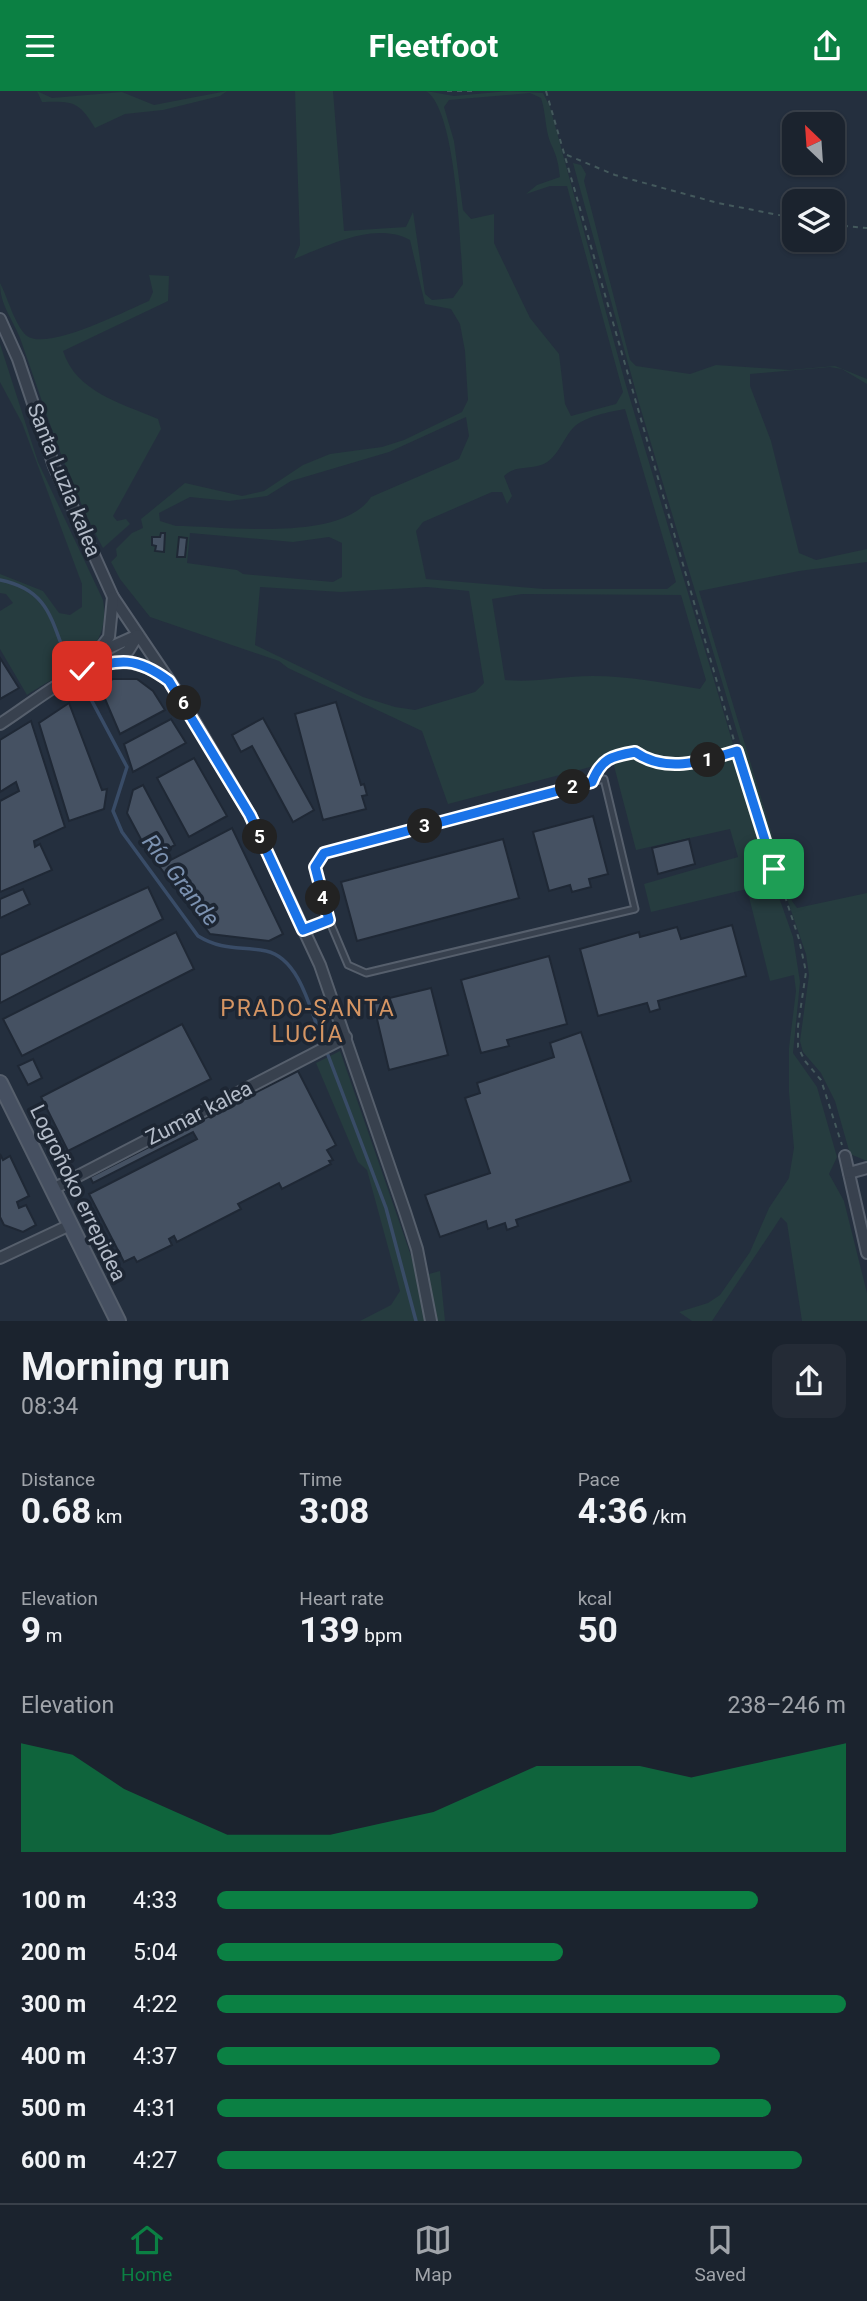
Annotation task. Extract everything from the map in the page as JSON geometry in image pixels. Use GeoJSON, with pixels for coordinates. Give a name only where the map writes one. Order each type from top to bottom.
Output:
{"type":"FeatureCollection","features":[{"type":"Feature","properties":{"kind":"main road","name":"Logroñoko errepidea"},"geometry":{"type":"LineString","coordinates":[[0,1083],[118,1321]]}},
{"type":"Feature","properties":{"kind":"street","name":"Santa Luzia kalea"},"geometry":{"type":"LineString","coordinates":[[0,319],[18,359],[54,466],[113,597],[169,681],[250,815],[303,930],[346,1037],[417,1249],[431,1321]]}},
{"type":"Feature","properties":{"kind":"street"},"geometry":{"type":"LineString","coordinates":[[82,671],[100,652],[109,637],[113,597]]}},
{"type":"Feature","properties":{"kind":"street"},"geometry":{"type":"LineString","coordinates":[[100,652],[138,635]]}},
{"type":"Feature","properties":{"kind":"street"},"geometry":{"type":"LineString","coordinates":[[0,724],[82,671],[128,651],[138,635]]}},
{"type":"Feature","properties":{"kind":"street"},"geometry":{"type":"LineString","coordinates":[[107,662],[127,660],[151,667],[169,681]]}},
{"type":"Feature","properties":{"kind":"street","name":"Zumar kalea"},"geometry":{"type":"LineString","coordinates":[[53,1189],[346,1037]]}},
{"type":"Feature","properties":{"kind":"street"},"geometry":{"type":"LineString","coordinates":[[845,1156],[867,1253]]}},
{"type":"Feature","properties":{"kind":"street"},"geometry":{"type":"LineString","coordinates":[[849,1173],[867,1168]]}},
{"type":"Feature","properties":{"kind":"street"},"geometry":{"type":"LineString","coordinates":[[0,1258],[71,1225]]}},
{"type":"Feature","properties":{"kind":"lane"},"geometry":{"type":"LineString","coordinates":[[604,779],[635,909],[366,973],[348,965],[329,920],[315,867],[324,853],[604,779]]}},
{"type":"Feature","properties":{"kind":"lane"},"geometry":{"type":"LineString","coordinates":[[303,930],[329,920]]}},
{"type":"Feature","properties":{"kind":"path"},"geometry":{"type":"LineString","coordinates":[[447,91],[475,91]]}},
{"type":"Feature","properties":{"kind":"path"},"geometry":{"type":"LineString","coordinates":[[546,91],[737,751],[799,939],[806,972],[798,1026],[799,1047],[805,1061],[821,1080],[845,1156]]}},
{"type":"Feature","properties":{"kind":"path"},"geometry":{"type":"LineString","coordinates":[[566,155],[615,175],[718,203],[782,216]]}},
{"type":"Feature","properties":{"kind":"path"},"geometry":{"type":"LineString","coordinates":[[845,226],[867,228]]}},
{"type":"Feature","properties":{"kind":"path"},"geometry":{"type":"LineString","coordinates":[[592,782],[599,765],[610,756],[635,752],[649,762],[684,764],[737,751]]}},
{"type":"Feature","properties":{"kind":"green space"},"geometry":{"type":"Polygon","coordinates":[[[37,91],[52,98],[122,92],[154,105],[227,91],[220,96],[163,110],[125,114],[95,128],[79,108],[68,103],[42,102],[37,91]]]}},
{"type":"Feature","properties":{"kind":"green space"},"geometry":{"type":"Polygon","coordinates":[[[295,91],[333,91],[344,231],[406,227],[413,212],[425,294],[432,300],[453,298],[463,284],[451,151],[436,103],[426,91],[454,96],[509,91],[543,93],[550,107],[625,382],[733,744],[730,750],[669,760],[657,759],[634,749],[608,754],[594,766],[448,804],[422,731],[288,668],[279,661],[150,617],[120,579],[111,562],[117,556],[116,549],[132,533],[143,528],[141,519],[185,483],[242,496],[264,491],[303,465],[330,454],[382,447],[404,440],[462,412],[468,400],[465,351],[460,324],[451,309],[425,304],[410,240],[382,233],[367,234],[336,242],[294,259],[300,245],[295,91]],[[530,93],[449,100],[444,107],[454,141],[463,210],[471,219],[494,214],[494,243],[530,318],[559,354],[565,404],[571,416],[616,404],[623,392],[567,186],[550,186],[526,194],[537,185],[560,177],[541,98],[530,93]],[[625,409],[578,424],[547,462],[512,470],[504,476],[512,496],[507,504],[502,492],[492,492],[423,522],[416,531],[426,579],[544,589],[667,589],[676,582],[625,409]],[[466,417],[389,452],[291,481],[267,496],[229,501],[190,497],[159,513],[160,521],[176,526],[281,529],[335,521],[356,511],[371,497],[459,459],[469,436],[466,417]],[[190,533],[187,563],[237,570],[243,574],[333,582],[342,577],[342,543],[329,537],[293,542],[190,533]],[[260,587],[255,645],[363,697],[415,710],[475,692],[484,683],[469,591],[427,587],[341,592],[260,587]],[[522,594],[492,599],[505,680],[606,676],[700,689],[706,680],[681,595],[522,594]]]}},
{"type":"Feature","properties":{"kind":"green space"},"geometry":{"type":"Polygon","coordinates":[[[573,163],[581,165],[586,174],[584,181],[630,360],[636,366],[690,374],[716,365],[790,370],[835,366],[867,379],[867,384],[842,369],[830,367],[750,374],[750,386],[771,441],[799,553],[816,560],[867,549],[867,562],[799,571],[699,591],[792,901],[797,908],[867,893],[867,1161],[850,1154],[835,1101],[821,1073],[803,1052],[800,1041],[809,975],[806,954],[785,893],[639,403],[573,163]]]}},
{"type":"Feature","properties":{"kind":"green space"},"geometry":{"type":"Polygon","coordinates":[[[149,275],[169,276],[168,301],[63,351],[69,365],[89,386],[115,401],[158,419],[161,429],[113,516],[117,521],[126,519],[130,524],[103,548],[68,471],[20,338],[4,305],[0,283],[15,319],[27,336],[37,339],[52,338],[87,328],[149,301],[153,292],[149,275]]]}},
{"type":"Feature","properties":{"kind":"green space"},"geometry":{"type":"Polygon","coordinates":[[[0,344],[38,462],[103,600],[104,619],[93,647],[71,668],[27,695],[0,649],[0,611],[13,603],[6,594],[0,593],[0,574],[43,591],[59,613],[70,615],[82,607],[82,584],[22,423],[0,382],[0,344]]]}},
{"type":"Feature","properties":{"kind":"green space"},"geometry":{"type":"Polygon","coordinates":[[[636,755],[647,762],[669,767],[692,765],[727,756],[737,764],[742,775],[757,835],[793,937],[800,982],[793,1053],[817,1087],[837,1157],[829,1174],[844,1201],[867,1293],[867,1321],[802,1321],[787,1223],[781,1217],[712,1321],[692,1321],[679,1312],[708,1303],[720,1295],[750,1252],[769,1208],[789,1178],[794,1148],[789,1092],[789,1048],[796,991],[794,975],[770,981],[747,889],[651,912],[644,884],[738,857],[730,829],[636,850],[613,762],[603,764],[609,760],[636,755]]]}},
{"type":"Feature","properties":{"kind":"green space"},"geometry":{"type":"Polygon","coordinates":[[[340,1051],[418,1276],[427,1321],[360,1321],[391,1305],[400,1291],[367,1170],[358,1162],[316,1063],[340,1051]]]}},
{"type":"Feature","properties":{"kind":"green space"},"geometry":{"type":"Polygon","coordinates":[[[440,1271],[445,1321],[436,1321],[429,1274],[440,1271]]]}},
{"type":"Feature","properties":{"kind":"building"},"geometry":{"type":"Polygon","coordinates":[[[161,533],[165,533],[164,552],[155,551],[156,546],[152,545],[152,537],[160,537],[161,533]]]}},
{"type":"Feature","properties":{"kind":"building"},"geometry":{"type":"Polygon","coordinates":[[[179,537],[187,538],[185,557],[177,557],[179,537]]]}},
{"type":"Feature","properties":{"kind":"building"},"geometry":{"type":"Polygon","coordinates":[[[0,658],[19,688],[0,699],[0,658]]]}},
{"type":"Feature","properties":{"kind":"building"},"geometry":{"type":"Polygon","coordinates":[[[113,679],[137,679],[153,691],[165,710],[120,734],[99,685],[113,679]]]}},
{"type":"Feature","properties":{"kind":"building"},"geometry":{"type":"Polygon","coordinates":[[[336,702],[361,785],[364,784],[367,795],[362,796],[366,809],[323,820],[295,714],[336,702]]]}},
{"type":"Feature","properties":{"kind":"building"},"geometry":{"type":"Polygon","coordinates":[[[69,703],[102,790],[107,789],[104,809],[69,821],[39,723],[69,703]]]}},
{"type":"Feature","properties":{"kind":"building"},"geometry":{"type":"Polygon","coordinates":[[[263,718],[314,810],[293,822],[252,746],[241,752],[232,735],[263,718]]]}},
{"type":"Feature","properties":{"kind":"building"},"geometry":{"type":"Polygon","coordinates":[[[171,719],[186,743],[133,772],[124,744],[171,719]]]}},
{"type":"Feature","properties":{"kind":"building"},"geometry":{"type":"Polygon","coordinates":[[[31,721],[65,827],[34,841],[35,847],[40,844],[52,870],[0,892],[0,801],[19,791],[16,782],[0,792],[0,740],[31,721]]]}},
{"type":"Feature","properties":{"kind":"building"},"geometry":{"type":"Polygon","coordinates":[[[194,758],[227,816],[189,837],[157,778],[194,758]]]}},
{"type":"Feature","properties":{"kind":"building"},"geometry":{"type":"Polygon","coordinates":[[[143,785],[175,845],[151,858],[127,813],[133,790],[143,785]]]}},
{"type":"Feature","properties":{"kind":"building"},"geometry":{"type":"Polygon","coordinates":[[[593,816],[608,874],[589,879],[591,887],[572,892],[570,885],[549,891],[533,832],[593,816]]]}},
{"type":"Feature","properties":{"kind":"building"},"geometry":{"type":"Polygon","coordinates":[[[232,828],[283,934],[269,941],[210,934],[159,866],[232,828]]]}},
{"type":"Feature","properties":{"kind":"building"},"geometry":{"type":"Polygon","coordinates":[[[503,839],[519,898],[357,941],[341,882],[503,839]]]}},
{"type":"Feature","properties":{"kind":"building"},"geometry":{"type":"Polygon","coordinates":[[[689,839],[695,864],[658,874],[652,848],[689,839]]]}},
{"type":"Feature","properties":{"kind":"building"},"geometry":{"type":"Polygon","coordinates":[[[148,887],[163,919],[0,1003],[0,955],[148,887]]]}},
{"type":"Feature","properties":{"kind":"building"},"geometry":{"type":"Polygon","coordinates":[[[23,889],[30,904],[0,918],[0,899],[23,889]]]}},
{"type":"Feature","properties":{"kind":"building"},"geometry":{"type":"Polygon","coordinates":[[[732,925],[746,976],[658,1001],[660,1009],[650,1012],[647,1003],[598,1016],[580,949],[639,932],[640,937],[677,927],[681,939],[732,925]]]}},
{"type":"Feature","properties":{"kind":"building"},"geometry":{"type":"Polygon","coordinates":[[[176,932],[194,969],[22,1056],[3,1019],[176,932]]]}},
{"type":"Feature","properties":{"kind":"building"},"geometry":{"type":"Polygon","coordinates":[[[549,956],[567,1024],[507,1040],[509,1046],[481,1053],[461,980],[549,956]]]}},
{"type":"Feature","properties":{"kind":"building"},"geometry":{"type":"Polygon","coordinates":[[[431,988],[448,1055],[389,1070],[373,1002],[431,988]]]}},
{"type":"Feature","properties":{"kind":"building"},"geometry":{"type":"Polygon","coordinates":[[[182,1024],[211,1079],[68,1151],[41,1097],[182,1024]]]}},
{"type":"Feature","properties":{"kind":"building"},"geometry":{"type":"Polygon","coordinates":[[[581,1032],[631,1181],[516,1220],[518,1226],[507,1230],[505,1223],[488,1229],[486,1221],[440,1237],[425,1195],[490,1173],[465,1098],[480,1093],[477,1083],[554,1057],[550,1043],[581,1032]]]}},
{"type":"Feature","properties":{"kind":"building"},"geometry":{"type":"Polygon","coordinates":[[[33,1059],[42,1078],[28,1085],[18,1066],[33,1059]]]}},
{"type":"Feature","properties":{"kind":"building"},"geometry":{"type":"Polygon","coordinates":[[[298,1071],[336,1145],[327,1150],[333,1160],[329,1161],[331,1164],[282,1189],[279,1183],[238,1204],[241,1209],[177,1242],[174,1236],[169,1239],[172,1245],[137,1262],[134,1257],[124,1262],[89,1194],[197,1139],[193,1132],[93,1183],[90,1177],[298,1071]]]}},
{"type":"Feature","properties":{"kind":"building"},"geometry":{"type":"Polygon","coordinates":[[[0,1154],[3,1160],[10,1156],[29,1196],[17,1202],[19,1208],[26,1205],[36,1225],[23,1232],[4,1225],[0,1217],[0,1154]]]}},
{"type":"Feature","properties":{"kind":"waterway","name":"Río Grande"},"geometry":{"type":"LineString","coordinates":[[0,580],[29,591],[39,600],[52,621],[68,662]]}},
{"type":"Feature","properties":{"kind":"waterway","name":"Río Grande"},"geometry":{"type":"LineString","coordinates":[[85,688],[127,767],[113,811],[122,832],[198,936],[223,946],[266,951],[288,964],[303,988],[322,1040]]}},
{"type":"Feature","properties":{"kind":"waterway","name":"Río Grande"},"geometry":{"type":"LineString","coordinates":[[328,1055],[386,1208],[416,1321]]}},
{"type":"Feature","properties":{"kind":"district","name":"PRADO-SANTA LUCÍA"},"geometry":{"type":"Point","coordinates":[308,1021]}},
{"type":"Feature","properties":{"kind":"route"},"geometry":{"type":"LineString","coordinates":[[82,671],[107,662],[127,660],[151,667],[169,681],[250,815],[303,930],[329,920],[315,867],[324,853],[592,782],[599,765],[610,756],[635,752],[649,762],[692,764],[737,751],[774,869]]}}]}
